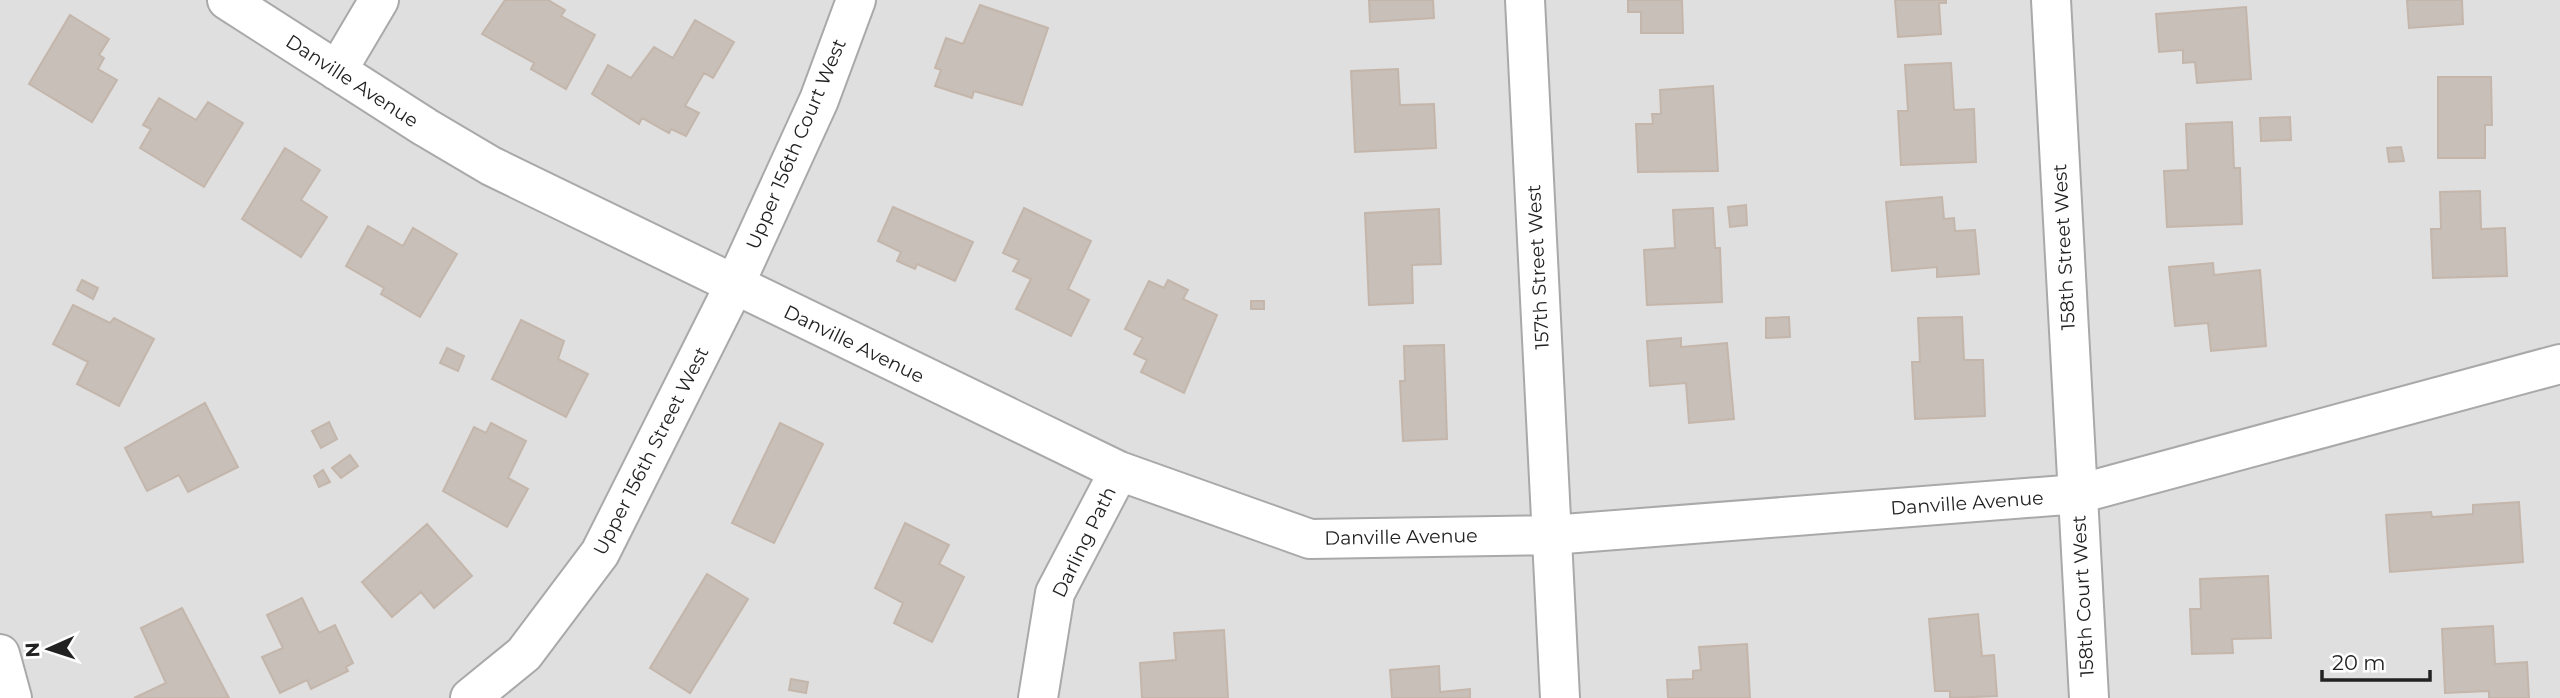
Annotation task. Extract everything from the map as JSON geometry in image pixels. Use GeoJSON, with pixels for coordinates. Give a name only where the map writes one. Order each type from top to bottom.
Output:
{"type":"FeatureCollection","features":[{"type":"Feature","properties":{"kind":"street","name":"Danville Avenue"},"geometry":{"type":"LineString","coordinates":[[227,0],[491,166],[1119,471],[1310,539],[1551,535],[2078,494],[2560,364]]}},
{"type":"Feature","properties":{"kind":"street"},"geometry":{"type":"LineString","coordinates":[[338,71],[379,0]]}},
{"type":"Feature","properties":{"kind":"street","name":"Upper 156th Court West"},"geometry":{"type":"LineString","coordinates":[[734,286],[819,100],[856,0]]}},
{"type":"Feature","properties":{"kind":"street","name":"157th Street West"},"geometry":{"type":"LineString","coordinates":[[1525,0],[1560,698]]}},
{"type":"Feature","properties":{"kind":"street","name":"158th Street West"},"geometry":{"type":"LineString","coordinates":[[2051,0],[2078,494]]}},
{"type":"Feature","properties":{"kind":"street","name":"Upper 156th Street West"},"geometry":{"type":"LineString","coordinates":[[470,698],[524,654],[600,553],[734,286]]}},
{"type":"Feature","properties":{"kind":"street","name":"Darling Path"},"geometry":{"type":"LineString","coordinates":[[1038,698],[1055,593],[1119,471]]}},
{"type":"Feature","properties":{"kind":"street","name":"158th Court West"},"geometry":{"type":"LineString","coordinates":[[2078,494],[2089,698]]}},
{"type":"Feature","properties":{"kind":"street"},"geometry":{"type":"LineString","coordinates":[[0,654],[12,698]]}},
{"type":"Feature","properties":{"kind":"shaded area"},"geometry":{"type":"Polygon","coordinates":[[[0,0],[2560,0],[2560,698],[0,698],[0,0]]]}},
{"type":"Feature","properties":{"kind":"building"},"geometry":{"type":"Polygon","coordinates":[[[505,0],[548,0],[565,10],[561,16],[595,35],[566,89],[531,69],[534,63],[482,34],[505,0]]]}},
{"type":"Feature","properties":{"kind":"building"},"geometry":{"type":"Polygon","coordinates":[[[1369,0],[1433,0],[1434,18],[1370,22],[1369,0]]]}},
{"type":"Feature","properties":{"kind":"building"},"geometry":{"type":"Polygon","coordinates":[[[1628,0],[1682,0],[1683,33],[1641,33],[1641,12],[1628,12],[1628,0]]]}},
{"type":"Feature","properties":{"kind":"building"},"geometry":{"type":"Polygon","coordinates":[[[1895,0],[1946,0],[1946,3],[1939,3],[1941,34],[1898,37],[1895,0]]]}},
{"type":"Feature","properties":{"kind":"building"},"geometry":{"type":"Polygon","coordinates":[[[2407,0],[2462,0],[2463,24],[2409,28],[2407,0]]]}},
{"type":"Feature","properties":{"kind":"building"},"geometry":{"type":"Polygon","coordinates":[[[980,5],[1048,28],[1022,105],[974,91],[972,98],[935,86],[941,70],[935,68],[946,38],[963,44],[980,5]]]}},
{"type":"Feature","properties":{"kind":"building"},"geometry":{"type":"Polygon","coordinates":[[[2246,7],[2251,79],[2197,83],[2195,62],[2183,63],[2183,50],[2159,52],[2156,14],[2246,7]]]}},
{"type":"Feature","properties":{"kind":"building"},"geometry":{"type":"Polygon","coordinates":[[[70,15],[109,39],[99,55],[104,58],[98,69],[117,80],[92,122],[29,84],[70,15]]]}},
{"type":"Feature","properties":{"kind":"building"},"geometry":{"type":"Polygon","coordinates":[[[695,20],[734,42],[713,78],[704,73],[685,106],[699,113],[686,136],[671,129],[669,133],[642,118],[639,124],[592,94],[608,65],[631,78],[654,47],[673,58],[695,20]]]}},
{"type":"Feature","properties":{"kind":"building"},"geometry":{"type":"Polygon","coordinates":[[[1951,63],[1954,110],[1974,109],[1976,162],[1901,165],[1898,111],[1908,111],[1905,65],[1951,63]]]}},
{"type":"Feature","properties":{"kind":"building"},"geometry":{"type":"Polygon","coordinates":[[[1398,69],[1400,105],[1434,104],[1436,148],[1355,152],[1351,71],[1398,69]]]}},
{"type":"Feature","properties":{"kind":"building"},"geometry":{"type":"Polygon","coordinates":[[[2438,77],[2491,77],[2492,125],[2485,125],[2485,158],[2438,158],[2438,77]]]}},
{"type":"Feature","properties":{"kind":"building"},"geometry":{"type":"Polygon","coordinates":[[[1713,86],[1718,171],[1638,172],[1636,124],[1653,124],[1652,114],[1661,114],[1660,90],[1713,86]]]}},
{"type":"Feature","properties":{"kind":"building"},"geometry":{"type":"Polygon","coordinates":[[[159,98],[196,120],[208,102],[243,123],[204,187],[140,148],[151,129],[143,125],[159,98]]]}},
{"type":"Feature","properties":{"kind":"building"},"geometry":{"type":"Polygon","coordinates":[[[2290,117],[2291,140],[2261,141],[2260,118],[2290,117]]]}},
{"type":"Feature","properties":{"kind":"building"},"geometry":{"type":"Polygon","coordinates":[[[2232,122],[2234,168],[2240,168],[2242,224],[2167,227],[2164,171],[2188,170],[2186,124],[2232,122]]]}},
{"type":"Feature","properties":{"kind":"building"},"geometry":{"type":"Polygon","coordinates":[[[2401,147],[2404,161],[2389,162],[2387,148],[2401,147]]]}},
{"type":"Feature","properties":{"kind":"building"},"geometry":{"type":"Polygon","coordinates":[[[285,148],[320,170],[301,200],[327,217],[301,257],[242,219],[285,148]]]}},
{"type":"Feature","properties":{"kind":"building"},"geometry":{"type":"Polygon","coordinates":[[[2480,191],[2481,229],[2505,228],[2507,276],[2433,278],[2431,229],[2441,229],[2440,192],[2480,191]]]}},
{"type":"Feature","properties":{"kind":"building"},"geometry":{"type":"Polygon","coordinates":[[[1942,197],[1944,219],[1954,218],[1955,231],[1975,230],[1979,274],[1937,277],[1937,267],[1892,271],[1886,202],[1942,197]]]}},
{"type":"Feature","properties":{"kind":"building"},"geometry":{"type":"Polygon","coordinates":[[[1746,205],[1747,225],[1730,227],[1728,207],[1746,205]]]}},
{"type":"Feature","properties":{"kind":"building"},"geometry":{"type":"Polygon","coordinates":[[[893,207],[973,242],[955,281],[917,264],[915,269],[897,261],[901,252],[878,241],[893,207]]]}},
{"type":"Feature","properties":{"kind":"building"},"geometry":{"type":"Polygon","coordinates":[[[1024,208],[1091,241],[1068,289],[1089,300],[1071,336],[1016,309],[1031,279],[1013,271],[1019,260],[1003,253],[1024,208]]]}},
{"type":"Feature","properties":{"kind":"building"},"geometry":{"type":"Polygon","coordinates":[[[1713,208],[1715,248],[1720,248],[1722,302],[1647,305],[1644,250],[1675,248],[1673,210],[1713,208]]]}},
{"type":"Feature","properties":{"kind":"building"},"geometry":{"type":"Polygon","coordinates":[[[1439,209],[1441,264],[1412,265],[1413,303],[1369,305],[1365,213],[1439,209]]]}},
{"type":"Feature","properties":{"kind":"building"},"geometry":{"type":"Polygon","coordinates":[[[368,226],[403,246],[413,228],[457,254],[420,317],[381,294],[384,288],[346,266],[368,226]]]}},
{"type":"Feature","properties":{"kind":"building"},"geometry":{"type":"Polygon","coordinates":[[[2213,263],[2214,275],[2260,270],[2266,346],[2211,351],[2208,323],[2175,326],[2169,267],[2213,263]]]}},
{"type":"Feature","properties":{"kind":"building"},"geometry":{"type":"Polygon","coordinates":[[[82,280],[98,288],[93,299],[77,290],[82,280]]]}},
{"type":"Feature","properties":{"kind":"building"},"geometry":{"type":"Polygon","coordinates":[[[1168,280],[1188,290],[1183,299],[1217,315],[1184,393],[1141,372],[1147,360],[1134,354],[1143,338],[1125,329],[1149,281],[1164,288],[1168,280]]]}},
{"type":"Feature","properties":{"kind":"building"},"geometry":{"type":"Polygon","coordinates":[[[1251,301],[1264,301],[1264,309],[1251,309],[1251,301]]]}},
{"type":"Feature","properties":{"kind":"building"},"geometry":{"type":"Polygon","coordinates":[[[73,305],[110,323],[114,318],[154,339],[119,406],[77,384],[88,362],[53,344],[73,305]]]}},
{"type":"Feature","properties":{"kind":"building"},"geometry":{"type":"Polygon","coordinates":[[[1789,317],[1790,337],[1766,338],[1766,318],[1789,317]]]}},
{"type":"Feature","properties":{"kind":"building"},"geometry":{"type":"Polygon","coordinates":[[[1962,317],[1964,360],[1983,360],[1985,416],[1915,419],[1912,362],[1920,362],[1918,318],[1962,317]]]}},
{"type":"Feature","properties":{"kind":"building"},"geometry":{"type":"Polygon","coordinates":[[[521,320],[564,341],[558,359],[588,374],[566,417],[492,379],[521,320]]]}},
{"type":"Feature","properties":{"kind":"building"},"geometry":{"type":"Polygon","coordinates":[[[1681,338],[1681,347],[1727,343],[1734,419],[1689,423],[1686,383],[1650,386],[1647,341],[1681,338]]]}},
{"type":"Feature","properties":{"kind":"building"},"geometry":{"type":"Polygon","coordinates":[[[1444,345],[1447,439],[1403,441],[1400,381],[1405,381],[1404,346],[1444,345]]]}},
{"type":"Feature","properties":{"kind":"building"},"geometry":{"type":"Polygon","coordinates":[[[447,348],[464,356],[458,371],[440,363],[447,348]]]}},
{"type":"Feature","properties":{"kind":"building"},"geometry":{"type":"Polygon","coordinates":[[[205,403],[238,467],[188,492],[179,475],[147,491],[125,448],[205,403]]]}},
{"type":"Feature","properties":{"kind":"building"},"geometry":{"type":"Polygon","coordinates":[[[329,422],[337,439],[321,448],[312,431],[329,422]]]}},
{"type":"Feature","properties":{"kind":"building"},"geometry":{"type":"Polygon","coordinates":[[[491,423],[526,441],[508,478],[528,489],[507,527],[443,491],[474,427],[486,433],[491,423]]]}},
{"type":"Feature","properties":{"kind":"building"},"geometry":{"type":"Polygon","coordinates":[[[780,423],[823,444],[774,543],[732,523],[780,423]]]}},
{"type":"Feature","properties":{"kind":"building"},"geometry":{"type":"Polygon","coordinates":[[[350,455],[358,466],[341,478],[332,468],[350,455]]]}},
{"type":"Feature","properties":{"kind":"building"},"geometry":{"type":"Polygon","coordinates":[[[323,470],[330,482],[319,487],[314,476],[323,470]]]}},
{"type":"Feature","properties":{"kind":"building"},"geometry":{"type":"Polygon","coordinates":[[[2519,502],[2523,562],[2390,572],[2386,515],[2431,512],[2432,517],[2473,514],[2473,505],[2519,502]]]}},
{"type":"Feature","properties":{"kind":"building"},"geometry":{"type":"Polygon","coordinates":[[[905,523],[949,545],[939,564],[964,577],[932,642],[894,623],[903,603],[875,588],[905,523]]]}},
{"type":"Feature","properties":{"kind":"building"},"geometry":{"type":"Polygon","coordinates":[[[427,524],[472,576],[434,608],[421,592],[392,617],[362,582],[427,524]]]}},
{"type":"Feature","properties":{"kind":"building"},"geometry":{"type":"Polygon","coordinates":[[[707,574],[748,599],[690,693],[650,668],[707,574]]]}},
{"type":"Feature","properties":{"kind":"building"},"geometry":{"type":"Polygon","coordinates":[[[2268,576],[2271,638],[2232,639],[2233,653],[2192,654],[2190,609],[2201,609],[2200,579],[2268,576]]]}},
{"type":"Feature","properties":{"kind":"building"},"geometry":{"type":"Polygon","coordinates":[[[302,598],[319,633],[335,625],[353,663],[346,667],[348,671],[311,689],[307,680],[280,693],[262,657],[283,648],[267,615],[302,598]]]}},
{"type":"Feature","properties":{"kind":"building"},"geometry":{"type":"Polygon","coordinates":[[[182,608],[229,698],[134,698],[166,683],[141,628],[182,608]]]}},
{"type":"Feature","properties":{"kind":"building"},"geometry":{"type":"Polygon","coordinates":[[[1978,614],[1982,656],[1994,655],[1997,696],[1950,698],[1950,691],[1935,691],[1929,619],[1978,614]]]}},
{"type":"Feature","properties":{"kind":"building"},"geometry":{"type":"Polygon","coordinates":[[[2493,626],[2495,664],[2527,662],[2529,698],[2489,698],[2489,691],[2445,693],[2442,629],[2493,626]]]}},
{"type":"Feature","properties":{"kind":"building"},"geometry":{"type":"Polygon","coordinates":[[[1224,630],[1228,698],[1142,698],[1140,663],[1176,660],[1174,633],[1224,630]]]}},
{"type":"Feature","properties":{"kind":"building"},"geometry":{"type":"Polygon","coordinates":[[[1747,644],[1750,698],[1668,698],[1667,680],[1693,679],[1693,671],[1701,670],[1699,647],[1747,644]]]}},
{"type":"Feature","properties":{"kind":"building"},"geometry":{"type":"Polygon","coordinates":[[[1439,666],[1440,692],[1470,689],[1470,698],[1392,698],[1390,670],[1439,666]]]}},
{"type":"Feature","properties":{"kind":"building"},"geometry":{"type":"Polygon","coordinates":[[[791,679],[808,682],[806,693],[789,690],[791,679]]]}}]}
